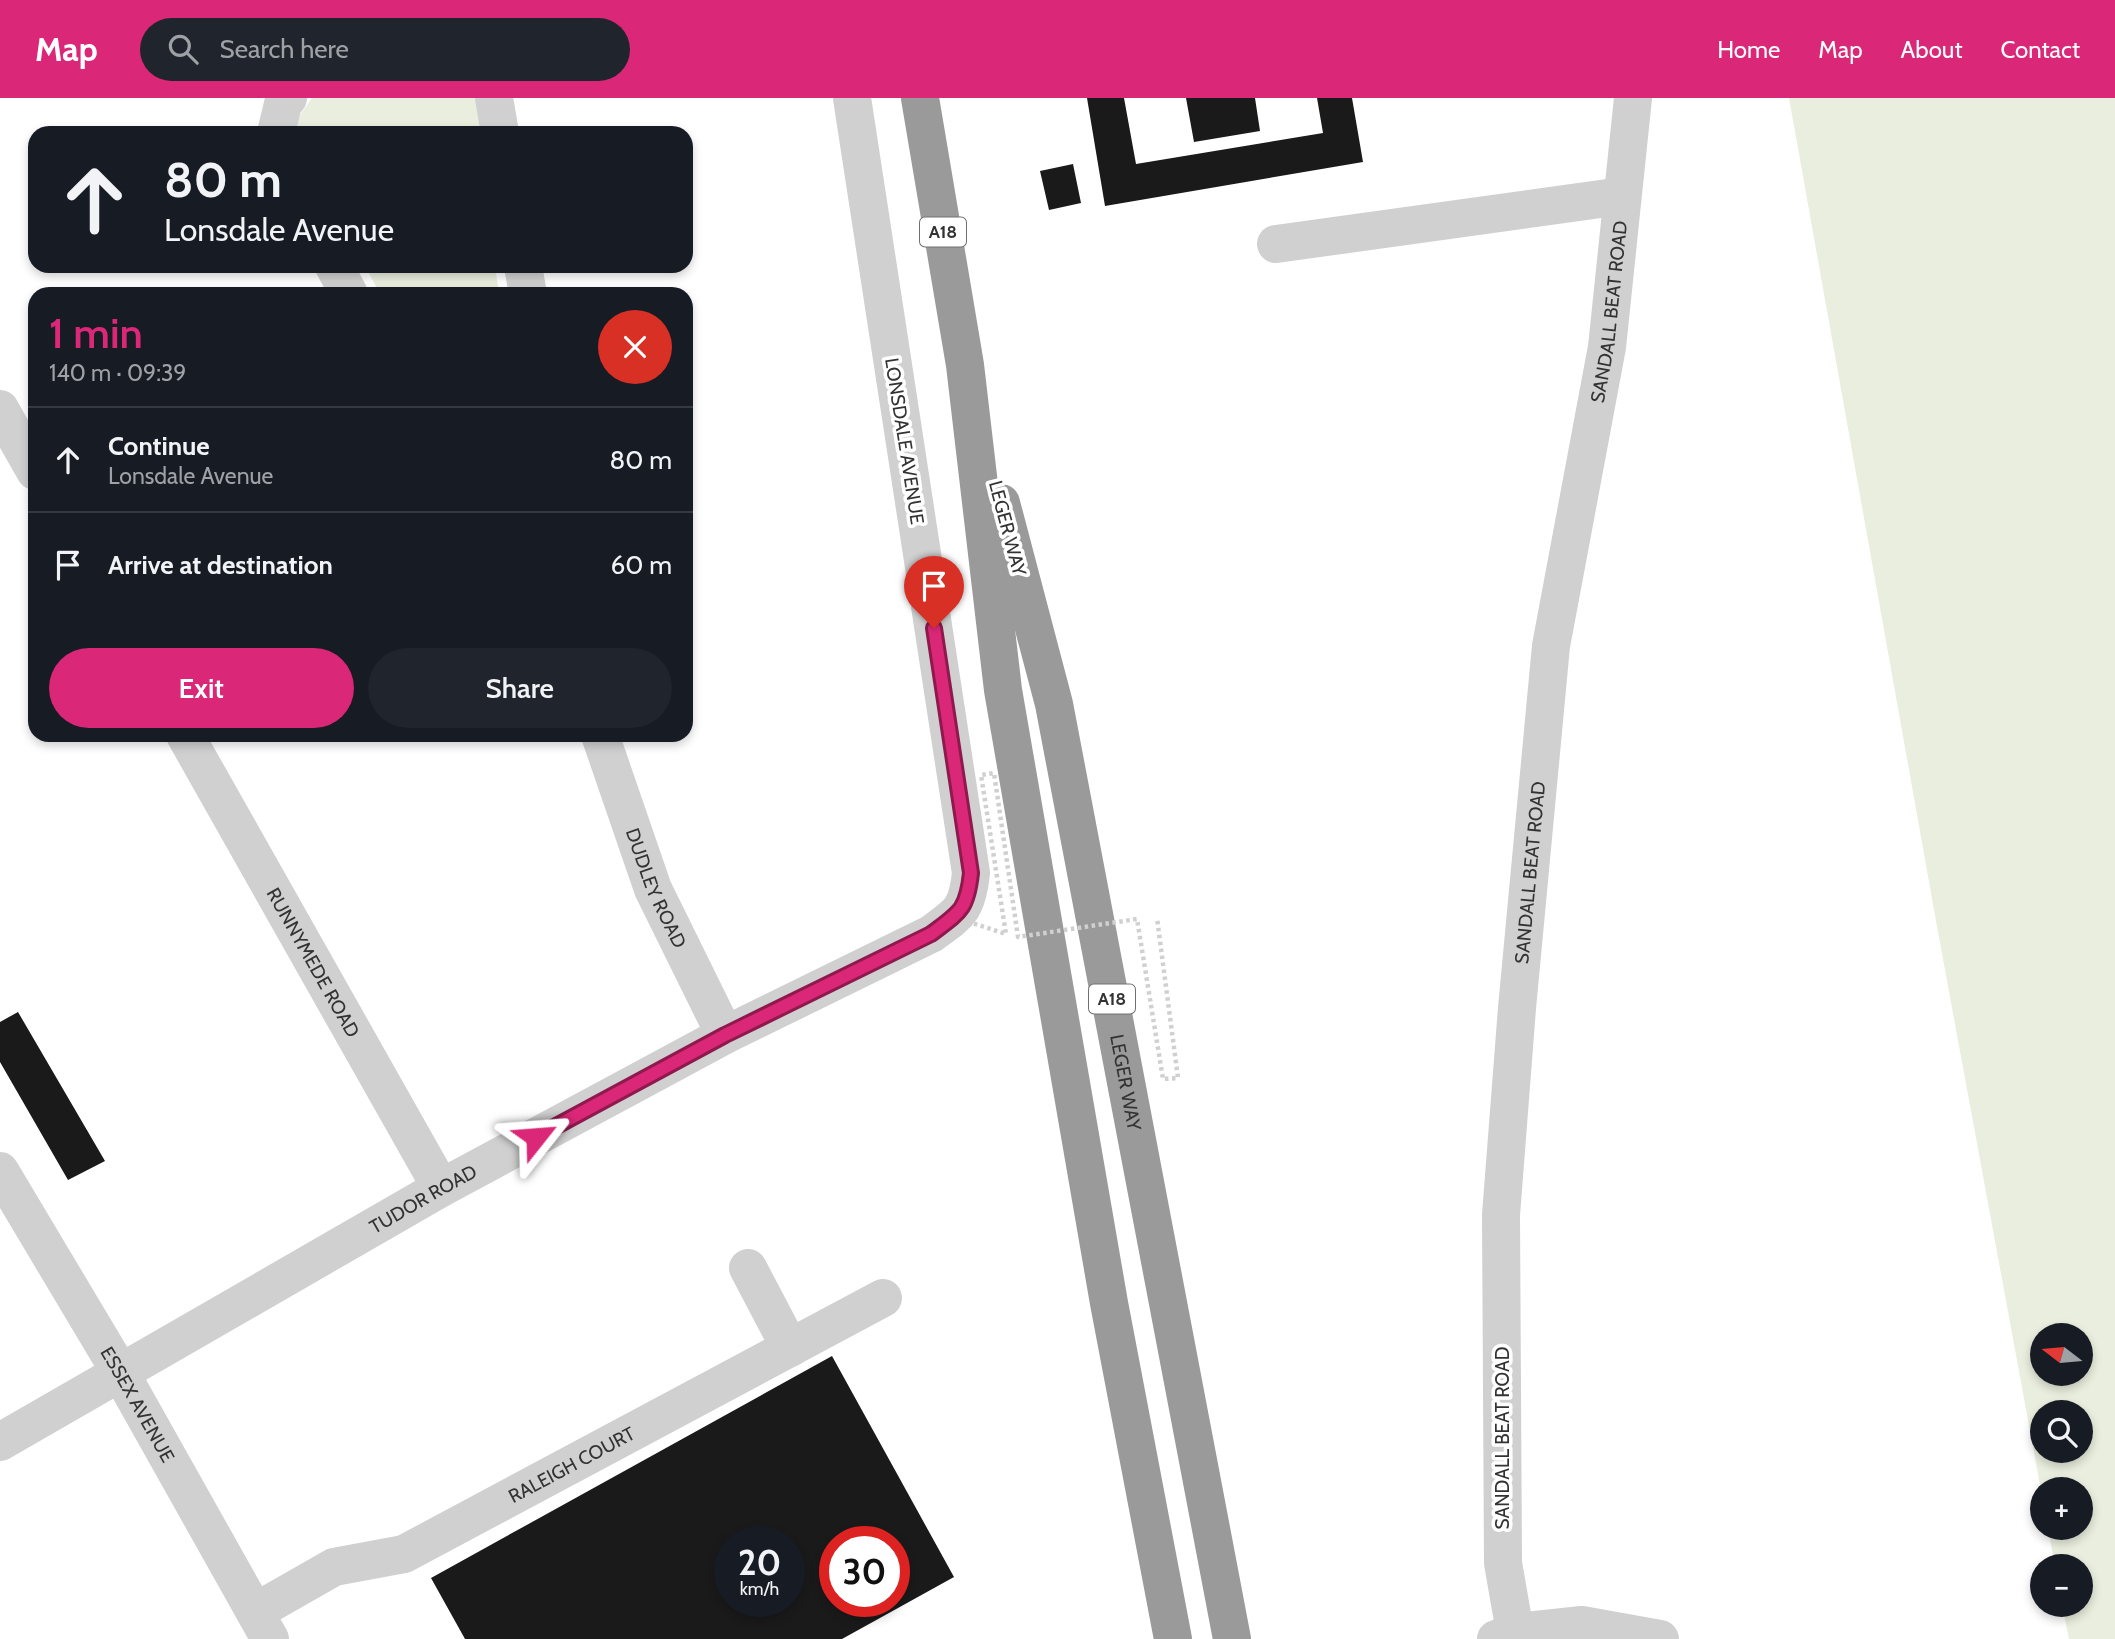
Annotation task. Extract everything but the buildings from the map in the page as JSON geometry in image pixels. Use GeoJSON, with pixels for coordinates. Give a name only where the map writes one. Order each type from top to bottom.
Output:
{"type":"FeatureCollection","features":[{"type":"Feature","properties":{"kind":"highway","name":"LEGER WAY"},"geometry":{"type":"LineString","coordinates":[[920,98],[965,365],[1003,690],[1109,1303],[1173,1639]]}},
{"type":"Feature","properties":{"kind":"highway","name":"LEGER WAY"},"geometry":{"type":"LineString","coordinates":[[965,365],[1054,704],[1232,1639]]}},
{"type":"Feature","properties":{"kind":"street"},"geometry":{"type":"LineString","coordinates":[[278,126],[283,104],[288,98]]}},
{"type":"Feature","properties":{"kind":"street"},"geometry":{"type":"LineString","coordinates":[[494,98],[499,126]]}},
{"type":"Feature","properties":{"kind":"street","name":"LONSDALE AVENUE"},"geometry":{"type":"LineString","coordinates":[[852,98],[971,873],[968,899],[943,925]]}},
{"type":"Feature","properties":{"kind":"street","name":"SANDALL BEAT ROAD"},"geometry":{"type":"LineString","coordinates":[[1506,1636],[1503,1563],[1501,1215],[1551,646],[1607,347],[1633,98]]}},
{"type":"Feature","properties":{"kind":"street"},"geometry":{"type":"LineString","coordinates":[[1276,244],[1622,195]]}},
{"type":"Feature","properties":{"kind":"street"},"geometry":{"type":"LineString","coordinates":[[0,409],[28,459]]}},
{"type":"Feature","properties":{"kind":"street","name":"RUNNYMEDE ROAD"},"geometry":{"type":"LineString","coordinates":[[189,742],[441,1188]]}},
{"type":"Feature","properties":{"kind":"street","name":"DUDLEY ROAD"},"geometry":{"type":"LineString","coordinates":[[602,742],[653,889],[682,953],[725,1035]]}},
{"type":"Feature","properties":{"kind":"street","name":"TUDOR ROAD"},"geometry":{"type":"LineString","coordinates":[[0,1442],[441,1188],[725,1035],[943,925]]}},
{"type":"Feature","properties":{"kind":"street","name":"ESSEX AVENUE"},"geometry":{"type":"LineString","coordinates":[[0,1171],[120,1372],[263,1626]]}},
{"type":"Feature","properties":{"kind":"street"},"geometry":{"type":"LineString","coordinates":[[748,1268],[790,1348]]}},
{"type":"Feature","properties":{"kind":"street","name":"RALEIGH COURT"},"geometry":{"type":"LineString","coordinates":[[263,1626],[334,1567],[404,1555],[883,1298]]}},
{"type":"Feature","properties":{"kind":"street"},"geometry":{"type":"LineString","coordinates":[[1506,1636],[1582,1625],[1660,1639]]}},
{"type":"Feature","properties":{"kind":"path"},"geometry":{"type":"LineString","coordinates":[[943,925],[1006,934],[981,775],[994,772],[1018,937],[1137,919],[1163,1079],[1178,1078],[1157,918]]}},
{"type":"Feature","properties":{"kind":"green space"},"geometry":{"type":"Polygon","coordinates":[[[312,98],[480,98],[482,126],[296,126],[300,115],[312,98]]]}},
{"type":"Feature","properties":{"kind":"green space"},"geometry":{"type":"Polygon","coordinates":[[[1789,98],[2115,98],[2115,1639],[2069,1639],[2064,1617],[2093,1617],[2093,1554],[2053,1554],[2050,1540],[2093,1540],[2093,1477],[2038,1477],[2036,1463],[2093,1463],[2093,1400],[2030,1400],[2030,1431],[1789,98]]]}},
{"type":"Feature","properties":{"kind":"green space"},"geometry":{"type":"Polygon","coordinates":[[[369,273],[496,273],[498,287],[376,287],[369,273]]]}},
{"type":"Feature","properties":{"kind":"route"},"geometry":{"type":"LineString","coordinates":[[536,1137],[725,1035],[931,934],[954,917],[968,899],[971,873],[934,628]]}}]}
